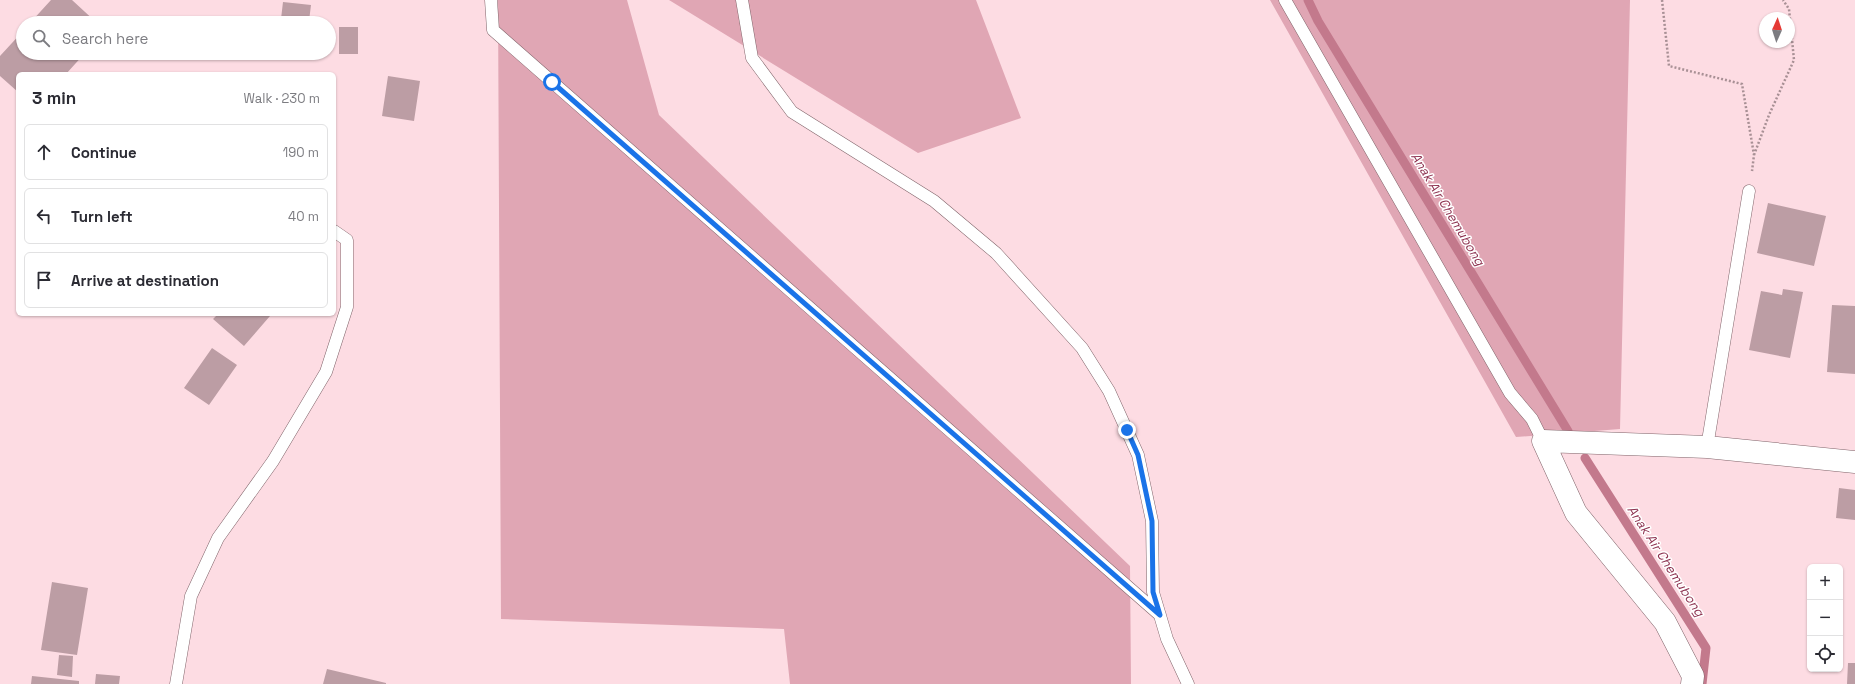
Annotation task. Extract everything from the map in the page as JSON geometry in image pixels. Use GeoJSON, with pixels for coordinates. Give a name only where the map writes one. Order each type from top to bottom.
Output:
{"type":"FeatureCollection","features":[{"type":"Feature","properties":{"kind":"street"},"geometry":{"type":"LineString","coordinates":[[1692,684],[1693,676],[1665,622],[1576,514],[1543,441],[1707,447],[1855,462]]}},
{"type":"Feature","properties":{"kind":"lane"},"geometry":{"type":"LineString","coordinates":[[491,0],[493,30],[1160,615]]}},
{"type":"Feature","properties":{"kind":"lane"},"geometry":{"type":"LineString","coordinates":[[742,0],[752,58],[792,112],[934,201],[996,253],[1082,348],[1109,391],[1138,455],[1152,521],[1153,592],[1167,639],[1188,684]]}},
{"type":"Feature","properties":{"kind":"lane"},"geometry":{"type":"LineString","coordinates":[[1285,0],[1510,393],[1532,419],[1543,441]]}},
{"type":"Feature","properties":{"kind":"lane"},"geometry":{"type":"LineString","coordinates":[[1707,447],[1749,191]]}},
{"type":"Feature","properties":{"kind":"lane"},"geometry":{"type":"LineString","coordinates":[[176,684],[191,596],[218,538],[273,461],[326,372],[347,307],[348,240],[336,231]]}},
{"type":"Feature","properties":{"kind":"path"},"geometry":{"type":"LineString","coordinates":[[1662,0],[1669,66],[1742,84],[1754,155]]}},
{"type":"Feature","properties":{"kind":"path"},"geometry":{"type":"LineString","coordinates":[[1749,191],[1754,155],[1769,115],[1794,60],[1789,9],[1783,0]]}},
{"type":"Feature","properties":{"kind":"shaded area"},"geometry":{"type":"Polygon","coordinates":[[[498,0],[627,0],[659,115],[1130,566],[1131,684],[790,684],[784,629],[501,619],[498,0]]]}},
{"type":"Feature","properties":{"kind":"shaded area"},"geometry":{"type":"Polygon","coordinates":[[[669,0],[976,0],[1021,118],[918,153],[669,0]]]}},
{"type":"Feature","properties":{"kind":"shaded area"},"geometry":{"type":"Polygon","coordinates":[[[1270,0],[1630,0],[1620,429],[1516,437],[1270,0]]]}},
{"type":"Feature","properties":{"kind":"building"},"geometry":{"type":"Polygon","coordinates":[[[51,0],[72,0],[89,16],[36,16],[51,0]]]}},
{"type":"Feature","properties":{"kind":"building"},"geometry":{"type":"Polygon","coordinates":[[[283,2],[311,5],[310,16],[281,16],[283,2]]]}},
{"type":"Feature","properties":{"kind":"building"},"geometry":{"type":"Polygon","coordinates":[[[339,27],[358,27],[358,54],[339,54],[339,27]]]}},
{"type":"Feature","properties":{"kind":"building"},"geometry":{"type":"Polygon","coordinates":[[[16,39],[16,60],[79,60],[68,72],[16,72],[16,90],[0,76],[0,56],[16,39]]]}},
{"type":"Feature","properties":{"kind":"building"},"geometry":{"type":"Polygon","coordinates":[[[388,76],[420,81],[414,121],[382,116],[388,76]]]}},
{"type":"Feature","properties":{"kind":"building"},"geometry":{"type":"Polygon","coordinates":[[[1768,203],[1826,216],[1814,266],[1757,253],[1768,203]]]}},
{"type":"Feature","properties":{"kind":"building"},"geometry":{"type":"Polygon","coordinates":[[[1783,289],[1803,292],[1790,358],[1749,350],[1761,291],[1782,295],[1783,289]]]}},
{"type":"Feature","properties":{"kind":"building"},"geometry":{"type":"Polygon","coordinates":[[[1832,305],[1855,306],[1855,374],[1827,372],[1832,305]]]}},
{"type":"Feature","properties":{"kind":"building"},"geometry":{"type":"Polygon","coordinates":[[[216,316],[270,316],[244,346],[213,319],[216,316]]]}},
{"type":"Feature","properties":{"kind":"building"},"geometry":{"type":"Polygon","coordinates":[[[212,348],[237,365],[209,405],[184,388],[212,348]]]}},
{"type":"Feature","properties":{"kind":"building"},"geometry":{"type":"Polygon","coordinates":[[[1839,488],[1855,490],[1855,520],[1836,518],[1839,488]]]}},
{"type":"Feature","properties":{"kind":"building"},"geometry":{"type":"Polygon","coordinates":[[[52,582],[88,588],[77,655],[41,650],[52,582]]]}},
{"type":"Feature","properties":{"kind":"building"},"geometry":{"type":"Polygon","coordinates":[[[59,655],[73,656],[72,677],[57,675],[59,655]]]}},
{"type":"Feature","properties":{"kind":"building"},"geometry":{"type":"Polygon","coordinates":[[[1848,663],[1855,663],[1855,684],[1847,684],[1848,663]]]}},
{"type":"Feature","properties":{"kind":"building"},"geometry":{"type":"Polygon","coordinates":[[[327,669],[386,683],[386,684],[323,684],[327,669]]]}},
{"type":"Feature","properties":{"kind":"building"},"geometry":{"type":"Polygon","coordinates":[[[96,674],[120,676],[119,684],[95,684],[96,674]]]}},
{"type":"Feature","properties":{"kind":"building"},"geometry":{"type":"Polygon","coordinates":[[[32,676],[79,681],[79,684],[31,684],[32,676]]]}},
{"type":"Feature","properties":{"kind":"waterway","name":"Anak Air Chemubong"},"geometry":{"type":"LineString","coordinates":[[1308,0],[1318,21],[1568,431]]}},
{"type":"Feature","properties":{"kind":"waterway","name":"Anak Air Chemubong"},"geometry":{"type":"LineString","coordinates":[[1585,458],[1706,648],[1702,684]]}},
{"type":"Feature","properties":{"kind":"route"},"geometry":{"type":"LineString","coordinates":[[552,82],[1160,615],[1153,592],[1152,521],[1138,455],[1127,430]]}}]}
